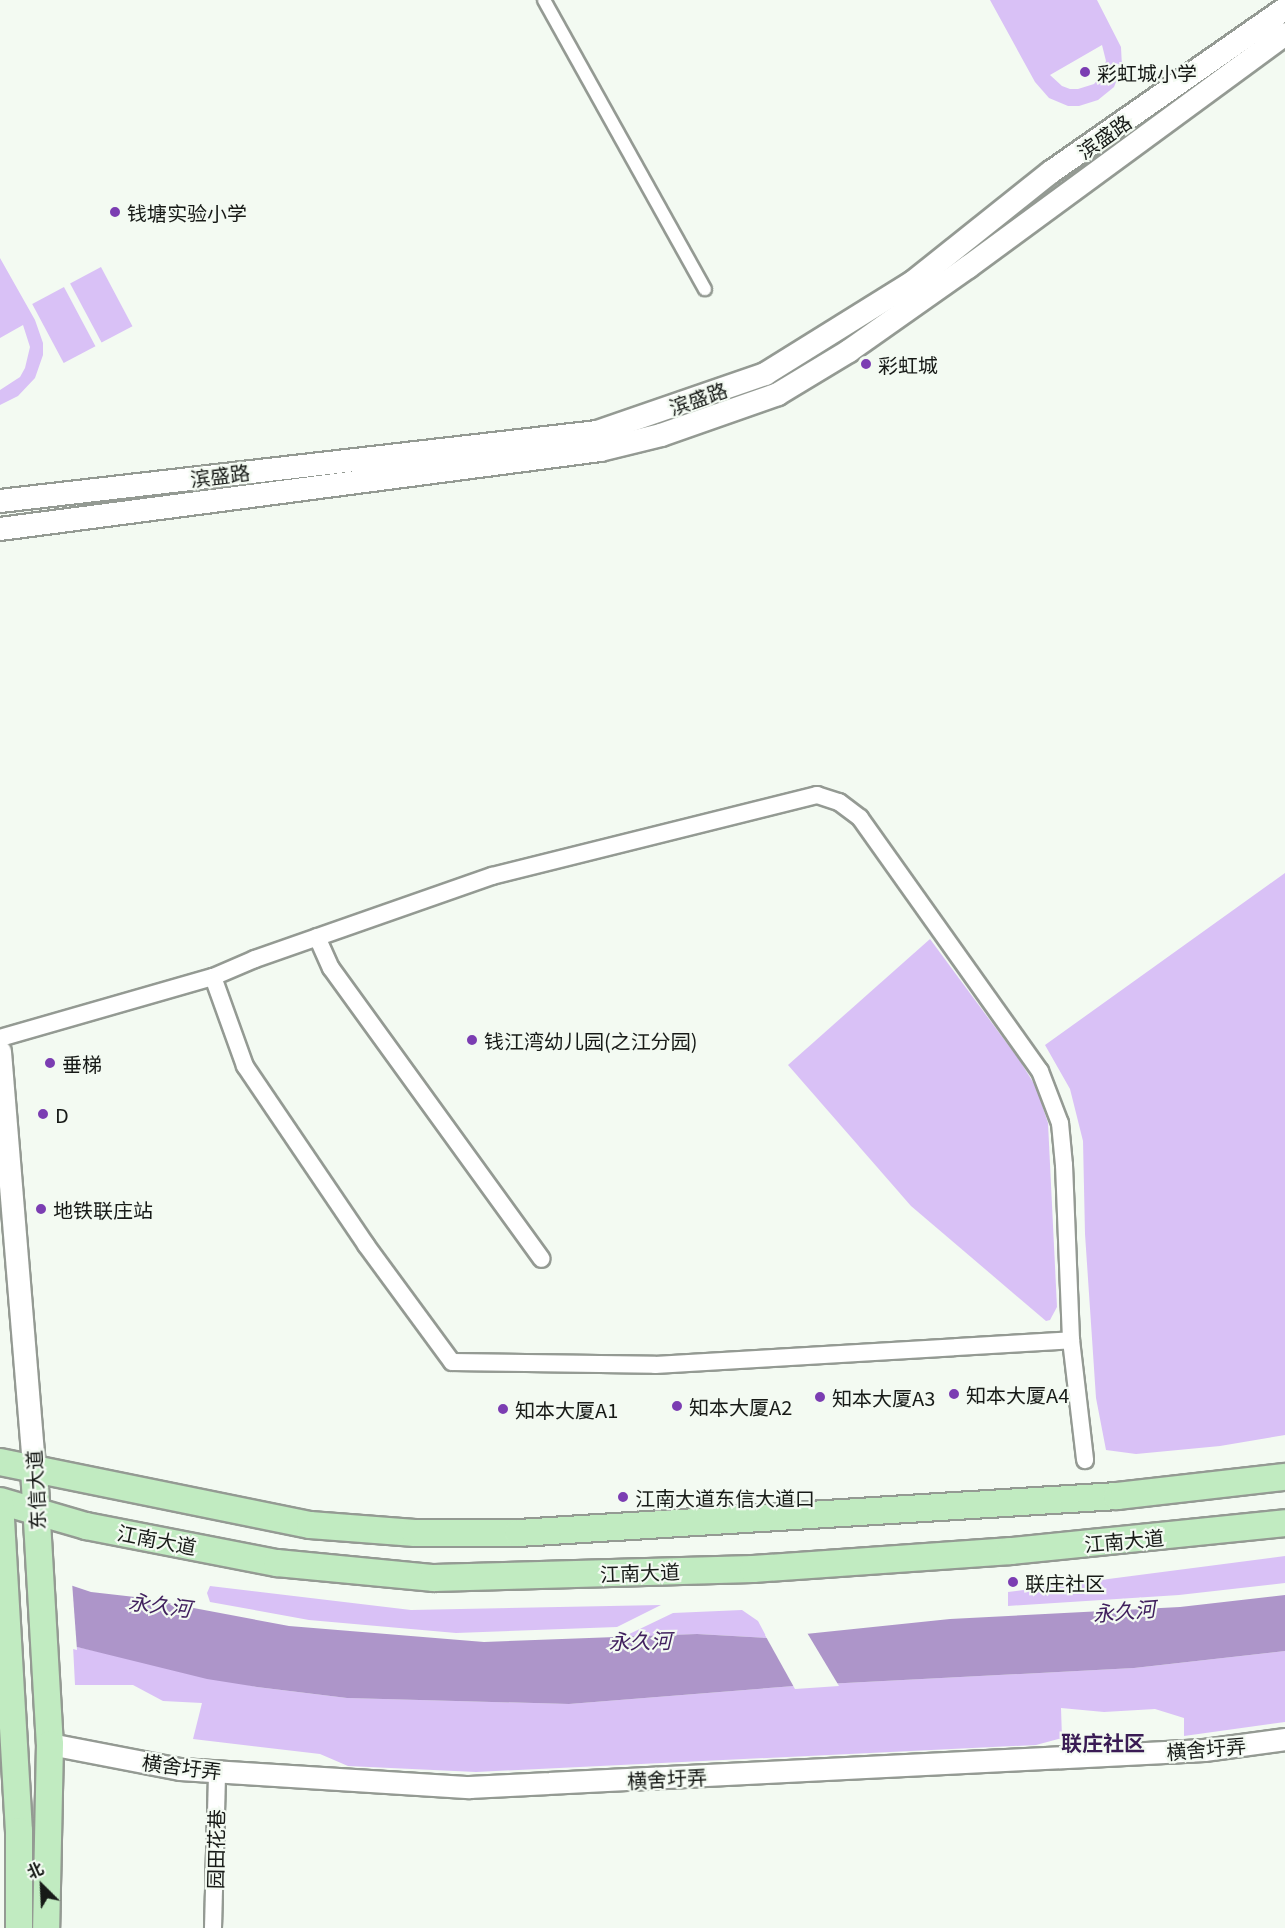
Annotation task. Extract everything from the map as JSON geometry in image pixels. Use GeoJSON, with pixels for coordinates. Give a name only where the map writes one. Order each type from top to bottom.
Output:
{"type":"FeatureCollection","features":[{"type":"Feature","properties":{"kind":"main road","name":"滨盛路"},"geometry":{"type":"LineString","coordinates":[[0,501],[597,432],[765,374],[913,282],[1051,172],[1285,9]]}},
{"type":"Feature","properties":{"kind":"main road","name":"滨盛路"},"geometry":{"type":"LineString","coordinates":[[0,529],[600,450],[661,435],[778,394],[849,351],[968,267],[1285,34]]}},
{"type":"Feature","properties":{"kind":"main road","name":"东信大道"},"geometry":{"type":"LineString","coordinates":[[0,1052],[34,1469],[50,1744],[46,1928]]}},
{"type":"Feature","properties":{"kind":"main road"},"geometry":{"type":"LineString","coordinates":[[0,1462],[310,1526],[434,1533],[518,1533],[1117,1496],[1285,1477]]}},
{"type":"Feature","properties":{"kind":"main road","name":"东信大道"},"geometry":{"type":"LineString","coordinates":[[0,1502],[20,1832],[19,1928]]}},
{"type":"Feature","properties":{"kind":"main road","name":"江南大道"},"geometry":{"type":"LineString","coordinates":[[0,1502],[86,1526],[277,1563],[434,1578],[765,1568],[1011,1551],[1285,1523]]}},
{"type":"Feature","properties":{"kind":"street"},"geometry":{"type":"LineString","coordinates":[[544,0],[705,289]]}},
{"type":"Feature","properties":{"kind":"street"},"geometry":{"type":"LineString","coordinates":[[0,1038],[213,977],[317,937],[492,876],[818,795],[840,802],[860,818],[1040,1071],[1060,1123],[1064,1165],[1071,1340],[1084,1460]]}},
{"type":"Feature","properties":{"kind":"street"},"geometry":{"type":"LineString","coordinates":[[317,937],[331,969],[542,1258]]}},
{"type":"Feature","properties":{"kind":"street"},"geometry":{"type":"LineString","coordinates":[[213,977],[245,1066],[366,1245],[452,1362],[656,1365],[1071,1340]]}},
{"type":"Feature","properties":{"kind":"street","name":"横舍圩弄"},"geometry":{"type":"LineString","coordinates":[[50,1744],[180,1769],[469,1787],[1204,1750],[1285,1739]]}},
{"type":"Feature","properties":{"kind":"street","name":"园田花巷"},"geometry":{"type":"LineString","coordinates":[[213,1928],[217,1771]]}},
{"type":"Feature","properties":{"kind":"shaded area"},"geometry":{"type":"Polygon","coordinates":[[[990,0],[1097,0],[1121,47],[1122,67],[1114,87],[1098,100],[1079,106],[1068,106],[1049,98],[1035,82],[990,0]],[[1102,45],[1050,75],[1062,86],[1078,89],[1094,84],[1100,77],[1106,61],[1102,45]]]}},
{"type":"Feature","properties":{"kind":"shaded area"},"geometry":{"type":"Polygon","coordinates":[[[0,258],[35,320],[43,343],[43,355],[35,378],[18,396],[0,405],[0,390],[20,377],[25,368],[30,347],[23,325],[0,338],[0,258]]]}},
{"type":"Feature","properties":{"kind":"shaded area"},"geometry":{"type":"Polygon","coordinates":[[[101,267],[132,326],[102,343],[70,283],[101,267]]]}},
{"type":"Feature","properties":{"kind":"shaded area"},"geometry":{"type":"Polygon","coordinates":[[[64,287],[95,346],[64,363],[32,304],[64,287]]]}},
{"type":"Feature","properties":{"kind":"shaded area"},"geometry":{"type":"Polygon","coordinates":[[[1285,873],[1285,1435],[1220,1446],[1136,1454],[1106,1450],[1096,1398],[1085,1234],[1083,1141],[1070,1089],[1045,1045],[1285,873]]]}},
{"type":"Feature","properties":{"kind":"shaded area"},"geometry":{"type":"Polygon","coordinates":[[[930,939],[1020,1061],[1036,1087],[1048,1123],[1057,1307],[1050,1320],[1046,1321],[911,1206],[788,1065],[930,939]]]}},
{"type":"Feature","properties":{"kind":"shaded area"},"geometry":{"type":"Polygon","coordinates":[[[1285,1556],[1285,1583],[1179,1595],[1008,1606],[1008,1592],[1285,1556]]]}},
{"type":"Feature","properties":{"kind":"shaded area"},"geometry":{"type":"Polygon","coordinates":[[[210,1586],[411,1610],[661,1605],[617,1627],[456,1633],[309,1620],[210,1602],[207,1593],[210,1586]]]}},
{"type":"Feature","properties":{"kind":"shaded area"},"geometry":{"type":"Polygon","coordinates":[[[742,1610],[758,1621],[767,1638],[697,1634],[623,1637],[673,1613],[742,1610]]]}},
{"type":"Feature","properties":{"kind":"shaded area"},"geometry":{"type":"Polygon","coordinates":[[[73,1646],[257,1687],[347,1698],[569,1704],[807,1685],[1134,1668],[1285,1651],[1285,1722],[1184,1736],[1184,1718],[1155,1709],[1104,1712],[1061,1708],[1062,1738],[1036,1745],[476,1772],[348,1766],[320,1754],[193,1739],[202,1703],[163,1701],[133,1685],[75,1685],[73,1646]]]}},
{"type":"Feature","properties":{"kind":"water","name":"永久河"},"geometry":{"type":"Polygon","coordinates":[[[22,1569],[91,1592],[135,1597],[289,1626],[484,1642],[697,1634],[767,1638],[950,1619],[1180,1607],[1285,1595],[1285,1651],[1134,1668],[807,1685],[569,1704],[347,1698],[207,1679],[73,1646],[22,1569]]]}},
{"type":"Feature","properties":{"kind":"pier"},"geometry":{"type":"Polygon","coordinates":[[[0,1561],[72,1582],[77,1650],[0,1630],[0,1561]]]}},
{"type":"Feature","properties":{"kind":"pier"},"geometry":{"type":"Polygon","coordinates":[[[806,1631],[839,1686],[795,1689],[765,1635],[806,1631]]]}},
{"type":"Feature","properties":{"kind":"place","name":"彩虹城小学"},"geometry":{"type":"Point","coordinates":[1085,72]}},
{"type":"Feature","properties":{"kind":"place","name":"钱塘实验小学"},"geometry":{"type":"Point","coordinates":[115,212]}},
{"type":"Feature","properties":{"kind":"place","name":"彩虹城"},"geometry":{"type":"Point","coordinates":[866,364]}},
{"type":"Feature","properties":{"kind":"place","name":"钱江湾幼儿园(之江分园)"},"geometry":{"type":"Point","coordinates":[472,1040]}},
{"type":"Feature","properties":{"kind":"place","name":"垂梯"},"geometry":{"type":"Point","coordinates":[50,1063]}},
{"type":"Feature","properties":{"kind":"place","name":"D"},"geometry":{"type":"Point","coordinates":[43,1114]}},
{"type":"Feature","properties":{"kind":"place","name":"地铁联庄站"},"geometry":{"type":"Point","coordinates":[41,1209]}},
{"type":"Feature","properties":{"kind":"place","name":"知本大厦A4"},"geometry":{"type":"Point","coordinates":[954,1394]}},
{"type":"Feature","properties":{"kind":"place","name":"知本大厦A3"},"geometry":{"type":"Point","coordinates":[820,1397]}},
{"type":"Feature","properties":{"kind":"place","name":"知本大厦A2"},"geometry":{"type":"Point","coordinates":[677,1406]}},
{"type":"Feature","properties":{"kind":"place","name":"知本大厦A1"},"geometry":{"type":"Point","coordinates":[503,1409]}},
{"type":"Feature","properties":{"kind":"place","name":"江南大道东信大道口"},"geometry":{"type":"Point","coordinates":[623,1497]}},
{"type":"Feature","properties":{"kind":"place","name":"联庄社区"},"geometry":{"type":"Point","coordinates":[1013,1582]}},
{"type":"Feature","properties":{"kind":"district","name":"联庄社区"},"geometry":{"type":"Point","coordinates":[1103,1742]}}]}
